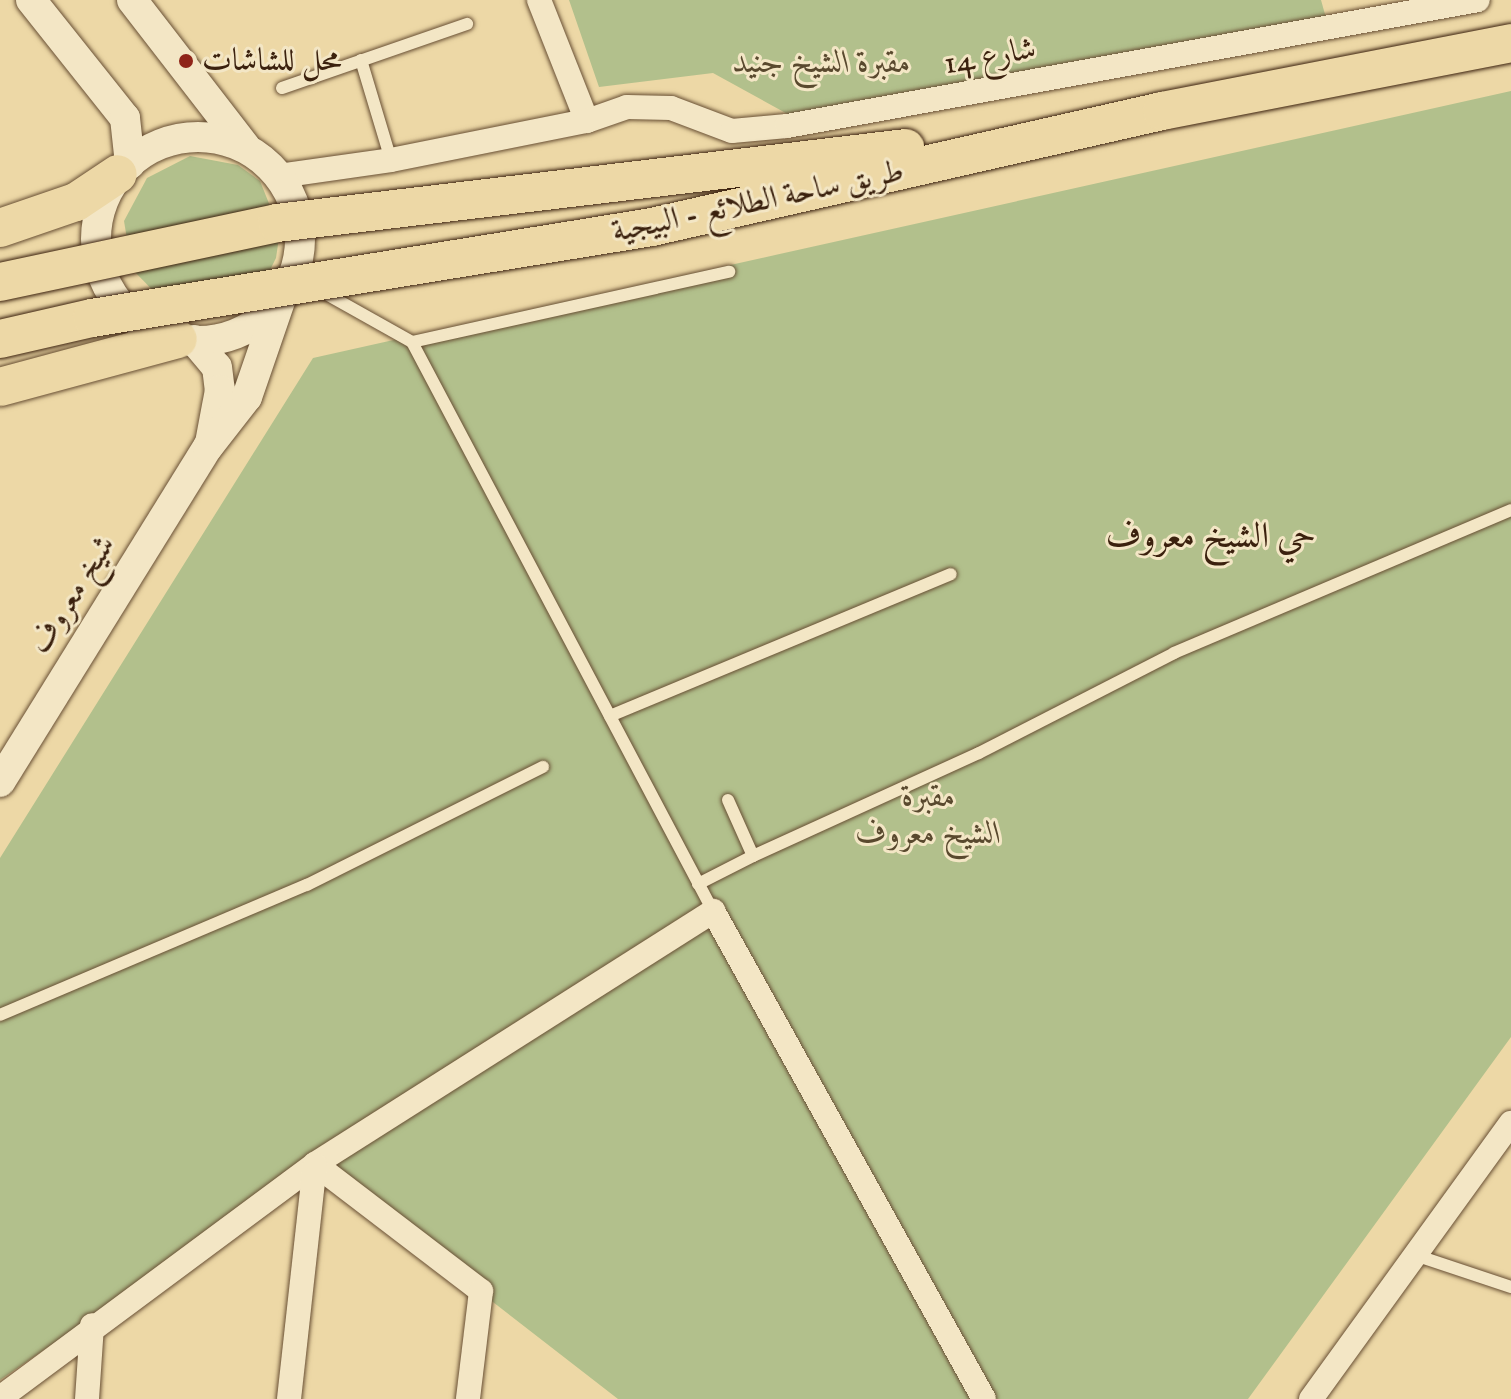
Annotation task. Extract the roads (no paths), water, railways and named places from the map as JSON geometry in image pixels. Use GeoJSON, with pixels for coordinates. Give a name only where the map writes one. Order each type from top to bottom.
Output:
{"type":"FeatureCollection","features":[{"type":"Feature","properties":{"kind":"main road","name":"طريق ساحة الطلائع - البيجية"},"geometry":{"type":"LineString","coordinates":[[0,282],[277,223],[906,148],[1511,42]]}},
{"type":"Feature","properties":{"kind":"main road","name":"طريق ساحة الطلائع - البيجية"},"geometry":{"type":"LineString","coordinates":[[0,339],[92,318],[637,230],[1162,111],[1511,42]]}},
{"type":"Feature","properties":{"kind":"main road"},"geometry":{"type":"LineString","coordinates":[[0,228],[76,202],[124,169]]}},
{"type":"Feature","properties":{"kind":"main road"},"geometry":{"type":"LineString","coordinates":[[0,387],[186,340]]}},
{"type":"Feature","properties":{"kind":"street"},"geometry":{"type":"LineString","coordinates":[[31,0],[125,118],[124,169]]}},
{"type":"Feature","properties":{"kind":"street"},"geometry":{"type":"LineString","coordinates":[[132,0],[250,150],[279,176],[296,207],[301,242],[288,286],[244,330],[186,340]]}},
{"type":"Feature","properties":{"kind":"street"},"geometry":{"type":"LineString","coordinates":[[539,0],[587,121]]}},
{"type":"Feature","properties":{"kind":"street","name":"شارع 14"},"geometry":{"type":"LineString","coordinates":[[279,176],[391,160],[587,121],[627,107],[671,108],[732,131],[787,126],[1394,8],[1478,0]]}},
{"type":"Feature","properties":{"kind":"street"},"geometry":{"type":"LineString","coordinates":[[208,447],[220,390],[217,367],[186,340],[128,313],[98,262],[102,202],[124,169],[172,139],[199,136],[250,150]]}},
{"type":"Feature","properties":{"kind":"street","name":"شیخ معروف"},"geometry":{"type":"LineString","coordinates":[[0,782],[7,752],[208,447],[258,379],[288,286]]}},
{"type":"Feature","properties":{"kind":"street"},"geometry":{"type":"LineString","coordinates":[[0,1398],[92,1325],[315,1164],[713,911],[984,1399]]}},
{"type":"Feature","properties":{"kind":"street"},"geometry":{"type":"LineString","coordinates":[[1311,1399],[1418,1256],[1511,1123]]}},
{"type":"Feature","properties":{"kind":"street"},"geometry":{"type":"LineString","coordinates":[[289,1399],[315,1164]]}},
{"type":"Feature","properties":{"kind":"street"},"geometry":{"type":"LineString","coordinates":[[315,1164],[481,1291],[468,1399]]}},
{"type":"Feature","properties":{"kind":"street"},"geometry":{"type":"LineString","coordinates":[[87,1399],[92,1325]]}},
{"type":"Feature","properties":{"kind":"lane"},"geometry":{"type":"LineString","coordinates":[[282,88],[467,24]]}},
{"type":"Feature","properties":{"kind":"lane"},"geometry":{"type":"LineString","coordinates":[[361,60],[391,160]]}},
{"type":"Feature","properties":{"kind":"lane"},"geometry":{"type":"LineString","coordinates":[[288,286],[412,342],[729,272]]}},
{"type":"Feature","properties":{"kind":"lane"},"geometry":{"type":"LineString","coordinates":[[412,342],[713,911]]}},
{"type":"Feature","properties":{"kind":"lane"},"geometry":{"type":"LineString","coordinates":[[698,884],[979,753],[1174,653],[1511,510]]}},
{"type":"Feature","properties":{"kind":"lane"},"geometry":{"type":"LineString","coordinates":[[610,716],[951,574]]}},
{"type":"Feature","properties":{"kind":"lane"},"geometry":{"type":"LineString","coordinates":[[0,1015],[307,885],[543,767]]}},
{"type":"Feature","properties":{"kind":"lane"},"geometry":{"type":"LineString","coordinates":[[728,800],[753,856]]}},
{"type":"Feature","properties":{"kind":"lane"},"geometry":{"type":"LineString","coordinates":[[1418,1256],[1511,1287]]}},
{"type":"Feature","properties":{"kind":"place","name":"محل للشاشات"},"geometry":{"type":"Point","coordinates":[186,61]}},
{"type":"Feature","properties":{"kind":"district","name":"حي الشيخ معروف"},"geometry":{"type":"Point","coordinates":[1211,537]}},
{"type":"Feature","properties":{"kind":"park label","name":"مقبرة الشيخ جنيد"},"geometry":{"type":"Point","coordinates":[822,63]}},
{"type":"Feature","properties":{"kind":"park label","name":"مقبرة الشيخ معروف"},"geometry":{"type":"Point","coordinates":[929,816]}}]}
